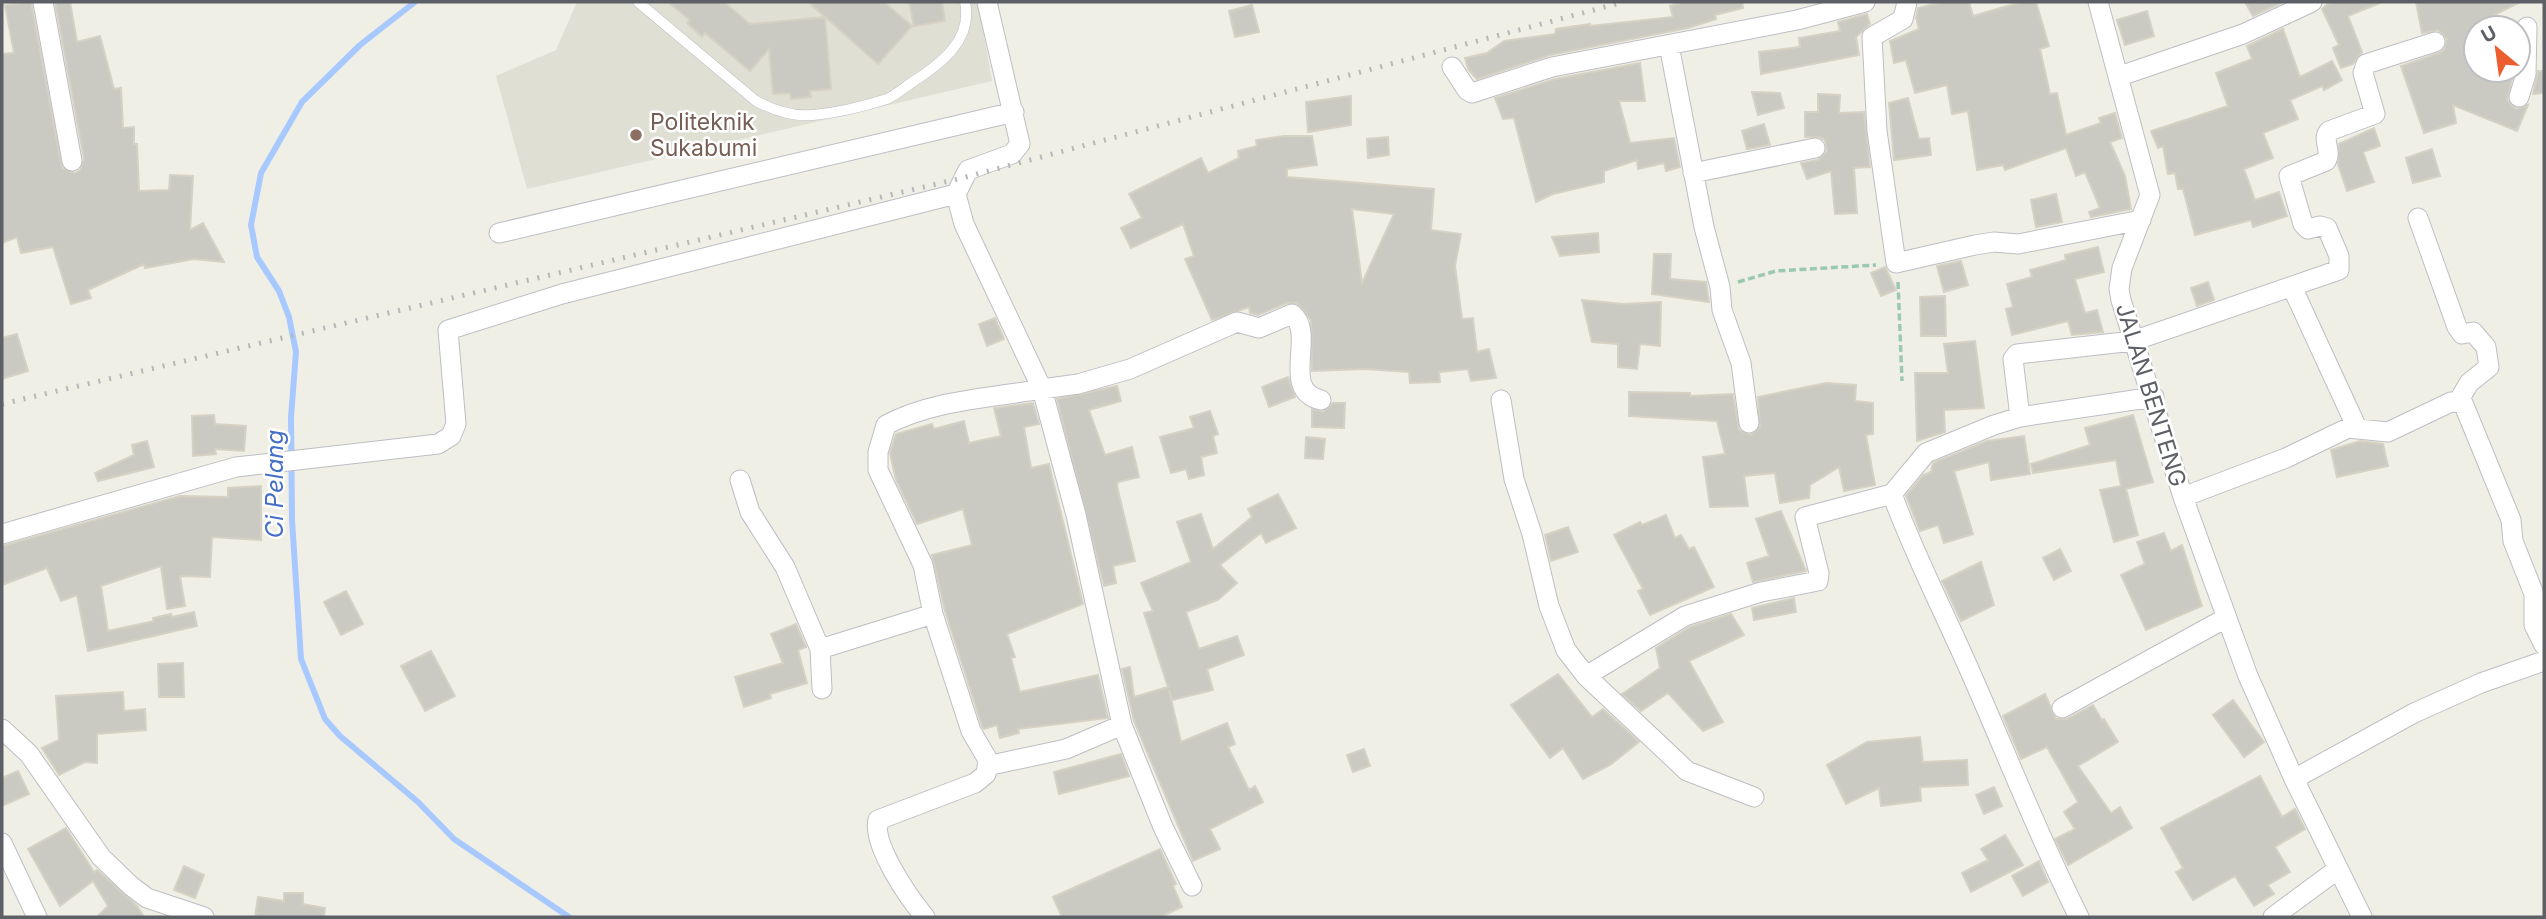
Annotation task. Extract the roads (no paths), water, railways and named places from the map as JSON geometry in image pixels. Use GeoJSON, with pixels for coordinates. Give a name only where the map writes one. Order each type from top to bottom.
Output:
{"type":"FeatureCollection","features":[{"type":"Feature","properties":{"kind":"street"},"geometry":{"type":"LineString","coordinates":[[43,2],[72,161]]}},
{"type":"Feature","properties":{"kind":"street"},"geometry":{"type":"LineString","coordinates":[[987,2],[1020,137],[1017,149],[1004,159],[968,170],[957,187],[956,194],[964,224],[1042,389],[1076,515],[1122,725],[1192,886]]}},
{"type":"Feature","properties":{"kind":"street"},"geometry":{"type":"LineString","coordinates":[[1452,67],[1466,90],[1472,93],[1552,67],[1797,20],[1865,2]]}},
{"type":"Feature","properties":{"kind":"street"},"geometry":{"type":"LineString","coordinates":[[1907,2],[1903,19],[1872,37],[1877,131],[1896,263],[1984,244],[2018,244],[2141,220]]}},
{"type":"Feature","properties":{"kind":"street","name":"JALAN BENTENG"},"geometry":{"type":"LineString","coordinates":[[2098,2],[2150,195],[2119,280],[2133,341],[2154,397],[2183,497],[2226,618],[2294,779],[2362,917]]}},
{"type":"Feature","properties":{"kind":"street"},"geometry":{"type":"LineString","coordinates":[[2120,76],[2243,34],[2312,2]]}},
{"type":"Feature","properties":{"kind":"street"},"geometry":{"type":"LineString","coordinates":[[2020,417],[2014,356],[2133,341],[2333,274],[2341,265],[2326,229],[2320,226],[2308,229],[2303,224],[2289,176],[2326,161],[2329,153],[2326,139],[2329,131],[2375,114],[2363,73],[2366,64],[2435,42]]}},
{"type":"Feature","properties":{"kind":"street"},"geometry":{"type":"LineString","coordinates":[[1669,45],[1693,173],[1720,287],[1722,310],[1741,363],[1749,423]]}},
{"type":"Feature","properties":{"kind":"street"},"geometry":{"type":"LineString","coordinates":[[2519,97],[2523,84]]}},
{"type":"Feature","properties":{"kind":"street"},"geometry":{"type":"LineString","coordinates":[[499,233],[1014,112]]}},
{"type":"Feature","properties":{"kind":"street"},"geometry":{"type":"LineString","coordinates":[[1693,173],[1815,148]]}},
{"type":"Feature","properties":{"kind":"street"},"geometry":{"type":"LineString","coordinates":[[2,534],[236,467],[316,455],[438,444],[451,436],[456,424],[448,330],[562,294],[956,194]]}},
{"type":"Feature","properties":{"kind":"street"},"geometry":{"type":"LineString","coordinates":[[2418,218],[2457,327],[2462,334],[2473,332],[2486,347],[2490,367],[2469,383],[2458,402]]}},
{"type":"Feature","properties":{"kind":"street"},"geometry":{"type":"LineString","coordinates":[[2292,287],[2357,428]]}},
{"type":"Feature","properties":{"kind":"street"},"geometry":{"type":"LineString","coordinates":[[925,917],[889,862],[878,831],[878,820],[975,783],[986,774],[987,766],[985,751],[971,731],[933,614],[923,565],[878,470],[878,452],[886,425],[901,417],[939,406],[1079,384],[1130,369],[1237,322],[1259,328],[1292,314],[1300,328],[1301,382],[1311,397],[1321,400]]}},
{"type":"Feature","properties":{"kind":"street"},"geometry":{"type":"LineString","coordinates":[[1586,676],[1685,616],[1761,592],[1818,581],[1820,577],[1805,517],[1892,494],[1926,453],[2020,417],[2154,397]]}},
{"type":"Feature","properties":{"kind":"street"},"geometry":{"type":"LineString","coordinates":[[1501,400],[1514,479],[1532,534],[1549,606],[1566,650],[1586,676],[1687,771],[1754,797]]}},
{"type":"Feature","properties":{"kind":"street"},"geometry":{"type":"LineString","coordinates":[[2183,497],[2287,458],[2348,428],[2388,432],[2442,406],[2458,402],[2465,406],[2511,520],[2513,541],[2534,594],[2534,625],[2544,645]]}},
{"type":"Feature","properties":{"kind":"street"},"geometry":{"type":"LineString","coordinates":[[740,480],[750,512],[785,567],[820,649],[822,689]]}},
{"type":"Feature","properties":{"kind":"street"},"geometry":{"type":"LineString","coordinates":[[1892,494],[1911,545],[1969,671],[2013,778],[2079,917]]}},
{"type":"Feature","properties":{"kind":"street"},"geometry":{"type":"LineString","coordinates":[[820,649],[933,614]]}},
{"type":"Feature","properties":{"kind":"street"},"geometry":{"type":"LineString","coordinates":[[2062,708],[2226,618]]}},
{"type":"Feature","properties":{"kind":"street"},"geometry":{"type":"LineString","coordinates":[[2294,779],[2414,713],[2481,683],[2544,661]]}},
{"type":"Feature","properties":{"kind":"street"},"geometry":{"type":"LineString","coordinates":[[987,766],[1066,749],[1122,725]]}},
{"type":"Feature","properties":{"kind":"street"},"geometry":{"type":"LineString","coordinates":[[2,729],[29,754],[101,857],[131,886],[147,898],[204,917]]}},
{"type":"Feature","properties":{"kind":"street"},"geometry":{"type":"LineString","coordinates":[[2,843],[37,917]]}},
{"type":"Feature","properties":{"kind":"street"},"geometry":{"type":"LineString","coordinates":[[2273,917],[2338,869]]}},
{"type":"Feature","properties":{"kind":"lane"},"geometry":{"type":"LineString","coordinates":[[638,2],[756,101],[775,111],[811,116],[888,98],[933,69],[955,48],[966,29],[968,16],[965,2]]}},
{"type":"Feature","properties":{"kind":"waterway","name":"Ci Pelang"},"geometry":{"type":"LineString","coordinates":[[415,2],[360,45],[302,102],[261,173],[251,225],[257,257],[279,291],[289,317],[296,352],[291,417],[292,520],[301,659],[325,719],[340,736],[418,802],[454,839],[569,917]]}},
{"type":"Feature","properties":{"kind":"railway"},"geometry":{"type":"LineString","coordinates":[[2,404],[962,178],[1624,2]]}},
{"type":"Feature","properties":{"kind":"place","name":"Politeknik Sukabumi"},"geometry":{"type":"Point","coordinates":[636,135]}}]}
